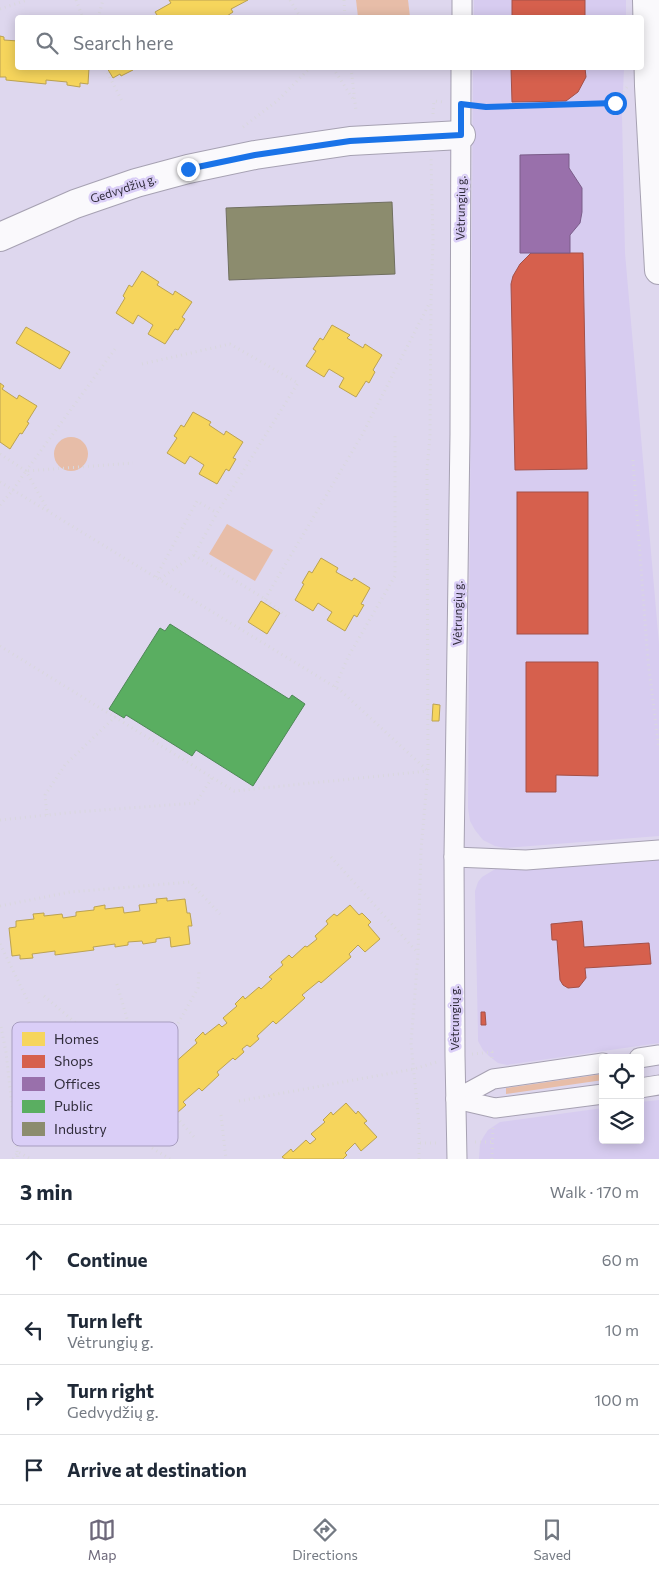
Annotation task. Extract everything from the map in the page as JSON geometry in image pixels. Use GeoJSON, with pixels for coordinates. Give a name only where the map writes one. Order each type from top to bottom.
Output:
{"type":"FeatureCollection","features":[{"type":"Feature","properties":{"kind":"main road"},"geometry":{"type":"LineString","coordinates":[[647,0],[654,28],[649,86],[659,270]]}},
{"type":"Feature","properties":{"kind":"main road","name":"Gedvydžių g."},"geometry":{"type":"LineString","coordinates":[[0,237],[75,204],[136,183],[188,169],[255,155],[350,141],[461,135]]}},
{"type":"Feature","properties":{"kind":"street"},"geometry":{"type":"LineString","coordinates":[[462,0],[462,15]]}},
{"type":"Feature","properties":{"kind":"street","name":"Vėtrungių g."},"geometry":{"type":"LineString","coordinates":[[457,1159],[454,1056],[454,857],[460,434],[462,70]]}},
{"type":"Feature","properties":{"kind":"street"},"geometry":{"type":"LineString","coordinates":[[454,857],[526,860],[659,850]]}},
{"type":"Feature","properties":{"kind":"street"},"geometry":{"type":"LineString","coordinates":[[644,1057],[659,1055]]}},
{"type":"Feature","properties":{"kind":"street"},"geometry":{"type":"LineString","coordinates":[[456,1099],[493,1079],[599,1064]]}},
{"type":"Feature","properties":{"kind":"street"},"geometry":{"type":"LineString","coordinates":[[644,1087],[659,1085]]}},
{"type":"Feature","properties":{"kind":"street"},"geometry":{"type":"LineString","coordinates":[[456,1099],[495,1108],[599,1095]]}},
{"type":"Feature","properties":{"kind":"path"},"geometry":{"type":"LineString","coordinates":[[0,9],[27,0]]}},
{"type":"Feature","properties":{"kind":"path"},"geometry":{"type":"LineString","coordinates":[[76,0],[82,15]]}},
{"type":"Feature","properties":{"kind":"path"},"geometry":{"type":"LineString","coordinates":[[99,15],[103,0]]}},
{"type":"Feature","properties":{"kind":"path"},"geometry":{"type":"LineString","coordinates":[[290,0],[299,15]]}},
{"type":"Feature","properties":{"kind":"path"},"geometry":{"type":"LineString","coordinates":[[344,0],[345,15]]}},
{"type":"Feature","properties":{"kind":"path"},"geometry":{"type":"LineString","coordinates":[[106,70],[122,101]]}},
{"type":"Feature","properties":{"kind":"path"},"geometry":{"type":"LineString","coordinates":[[243,127],[277,101],[308,70]]}},
{"type":"Feature","properties":{"kind":"path"},"geometry":{"type":"LineString","coordinates":[[334,70],[355,101]]}},
{"type":"Feature","properties":{"kind":"path"},"geometry":{"type":"LineString","coordinates":[[350,70],[356,111]]}},
{"type":"Feature","properties":{"kind":"path"},"geometry":{"type":"LineString","coordinates":[[420,1159],[419,1124],[411,1043],[418,954],[421,850],[428,771],[427,468],[430,436],[431,301],[434,240],[431,136],[434,102],[486,107],[615,103],[627,86]]}},
{"type":"Feature","properties":{"kind":"path"},"geometry":{"type":"LineString","coordinates":[[265,599],[362,435],[431,301]]}},
{"type":"Feature","properties":{"kind":"path"},"geometry":{"type":"LineString","coordinates":[[142,364],[230,344],[298,384],[216,514],[194,555],[158,578]]}},
{"type":"Feature","properties":{"kind":"path"},"geometry":{"type":"LineString","coordinates":[[0,505],[13,490],[115,349]]}},
{"type":"Feature","properties":{"kind":"path"},"geometry":{"type":"LineString","coordinates":[[335,687],[348,658],[394,576],[395,436]]}},
{"type":"Feature","properties":{"kind":"path"},"geometry":{"type":"LineString","coordinates":[[0,454],[26,472],[50,512]]}},
{"type":"Feature","properties":{"kind":"path"},"geometry":{"type":"LineString","coordinates":[[633,460],[648,661],[659,749]]}},
{"type":"Feature","properties":{"kind":"path"},"geometry":{"type":"LineString","coordinates":[[26,472],[132,463]]}},
{"type":"Feature","properties":{"kind":"path"},"geometry":{"type":"LineString","coordinates":[[0,482],[335,687],[428,771]]}},
{"type":"Feature","properties":{"kind":"path"},"geometry":{"type":"LineString","coordinates":[[158,578],[198,501],[216,514]]}},
{"type":"Feature","properties":{"kind":"path"},"geometry":{"type":"LineString","coordinates":[[194,555],[265,599],[286,616]]}},
{"type":"Feature","properties":{"kind":"path"},"geometry":{"type":"LineString","coordinates":[[0,646],[117,716],[234,791],[428,771]]}},
{"type":"Feature","properties":{"kind":"path"},"geometry":{"type":"LineString","coordinates":[[47,815],[45,795],[65,765],[117,716]]}},
{"type":"Feature","properties":{"kind":"path"},"geometry":{"type":"LineString","coordinates":[[0,820],[196,803],[213,776]]}},
{"type":"Feature","properties":{"kind":"path"},"geometry":{"type":"LineString","coordinates":[[331,857],[418,954]]}},
{"type":"Feature","properties":{"kind":"path"},"geometry":{"type":"LineString","coordinates":[[0,906],[70,892],[190,882],[220,914]]}},
{"type":"Feature","properties":{"kind":"path"},"geometry":{"type":"LineString","coordinates":[[0,944],[29,1003]]}},
{"type":"Feature","properties":{"kind":"path"},"geometry":{"type":"LineString","coordinates":[[178,1023],[198,988],[199,971]]}},
{"type":"Feature","properties":{"kind":"path"},"geometry":{"type":"LineString","coordinates":[[117,984],[128,1022]]}},
{"type":"Feature","properties":{"kind":"path"},"geometry":{"type":"LineString","coordinates":[[44,996],[75,1022]]}},
{"type":"Feature","properties":{"kind":"path"},"geometry":{"type":"LineString","coordinates":[[1,1027],[12,1102]]}},
{"type":"Feature","properties":{"kind":"path"},"geometry":{"type":"LineString","coordinates":[[239,1101],[414,1069],[454,1056],[492,1052]]}},
{"type":"Feature","properties":{"kind":"path"},"geometry":{"type":"LineString","coordinates":[[221,1115],[226,1159]]}},
{"type":"Feature","properties":{"kind":"path"},"geometry":{"type":"LineString","coordinates":[[178,1119],[195,1138]]}},
{"type":"Feature","properties":{"kind":"path"},"geometry":{"type":"LineString","coordinates":[[17,1146],[18,1159]]}},
{"type":"Feature","properties":{"kind":"path"},"geometry":{"type":"LineString","coordinates":[[152,1146],[170,1159]]}},
{"type":"Feature","properties":{"kind":"path"},"geometry":{"type":"LineString","coordinates":[[13,1159],[18,1152]]}},
{"type":"Feature","properties":{"kind":"path"},"geometry":{"type":"LineString","coordinates":[[18,1152],[31,1159]]}},
{"type":"Feature","properties":{"kind":"shaded area"},"geometry":{"type":"Polygon","coordinates":[[[356,0],[408,0],[410,15],[358,15],[356,0]]]}},
{"type":"Feature","properties":{"kind":"shaded area"},"geometry":{"type":"Polygon","coordinates":[[[474,0],[626,0],[626,15],[474,15],[474,0]]]}},
{"type":"Feature","properties":{"kind":"shaded area"},"geometry":{"type":"Polygon","coordinates":[[[473,70],[624,70],[622,116],[625,253],[659,644],[659,836],[505,848],[495,846],[483,840],[470,821],[468,808],[473,70]]]}},
{"type":"Feature","properties":{"kind":"shaded area"},"geometry":{"type":"Polygon","coordinates":[[[71,437],[83,442],[88,454],[83,466],[71,471],[59,466],[54,454],[59,442],[71,437]]]}},
{"type":"Feature","properties":{"kind":"shaded area"},"geometry":{"type":"Polygon","coordinates":[[[227,524],[273,550],[255,581],[209,554],[227,524]]]}},
{"type":"Feature","properties":{"kind":"shaded area"},"geometry":{"type":"Polygon","coordinates":[[[659,855],[659,1043],[507,1065],[498,1063],[489,1056],[478,1041],[475,891],[482,877],[497,868],[659,855]]]}},
{"type":"Feature","properties":{"kind":"shaded area"},"geometry":{"type":"Polygon","coordinates":[[[599,1075],[599,1081],[506,1094],[506,1088],[599,1075]]]}},
{"type":"Feature","properties":{"kind":"shaded area"},"geometry":{"type":"Polygon","coordinates":[[[659,1100],[659,1159],[479,1159],[480,1143],[488,1130],[500,1122],[599,1109],[599,1144],[644,1144],[644,1102],[659,1100]]]}},
{"type":"Feature","properties":{"kind":"building: Homes"},"geometry":{"type":"Polygon","coordinates":[[[169,0],[248,0],[231,9],[233,12],[228,15],[157,15],[155,12],[171,3],[169,0]]]}},
{"type":"Feature","properties":{"kind":"building: Homes"},"geometry":{"type":"Polygon","coordinates":[[[0,36],[4,37],[4,40],[15,41],[15,70],[89,70],[88,84],[80,83],[80,87],[67,85],[67,82],[46,80],[46,84],[6,80],[6,77],[0,77],[0,36]]]}},
{"type":"Feature","properties":{"kind":"building: Homes"},"geometry":{"type":"Polygon","coordinates":[[[108,70],[133,70],[121,76],[120,74],[113,78],[108,70]]]}},
{"type":"Feature","properties":{"kind":"building: Homes"},"geometry":{"type":"Polygon","coordinates":[[[142,271],[159,282],[157,285],[173,295],[175,291],[192,302],[182,317],[185,319],[178,330],[175,329],[165,344],[148,334],[153,325],[138,315],[133,324],[116,313],[125,298],[123,296],[129,285],[132,287],[142,271]]]}},
{"type":"Feature","properties":{"kind":"building: Homes"},"geometry":{"type":"Polygon","coordinates":[[[332,325],[350,335],[347,338],[363,348],[365,344],[382,355],[373,370],[375,372],[369,383],[366,381],[356,397],[339,387],[344,378],[329,369],[324,377],[306,366],[316,351],[313,349],[320,338],[323,340],[332,325]]]}},
{"type":"Feature","properties":{"kind":"building: Homes"},"geometry":{"type":"Polygon","coordinates":[[[26,327],[70,352],[60,369],[16,343],[26,327]]]}},
{"type":"Feature","properties":{"kind":"building: Homes"},"geometry":{"type":"Polygon","coordinates":[[[0,383],[4,386],[2,389],[17,399],[19,395],[37,406],[27,422],[29,423],[10,449],[0,442],[0,383]]]}},
{"type":"Feature","properties":{"kind":"building: Homes"},"geometry":{"type":"Polygon","coordinates":[[[193,412],[211,422],[209,425],[224,435],[226,431],[243,442],[233,458],[236,459],[229,471],[226,469],[217,484],[199,474],[204,465],[190,456],[185,464],[167,453],[177,438],[174,436],[181,425],[184,427],[193,412]]]}},
{"type":"Feature","properties":{"kind":"building: Homes"},"geometry":{"type":"Polygon","coordinates":[[[321,558],[338,568],[336,572],[352,581],[354,578],[370,588],[361,604],[364,605],[357,617],[354,615],[345,631],[327,620],[332,612],[318,603],[313,611],[295,600],[309,571],[312,573],[321,558]]]}},
{"type":"Feature","properties":{"kind":"building: Homes"},"geometry":{"type":"Polygon","coordinates":[[[261,601],[280,613],[267,634],[248,622],[261,601]]]}},
{"type":"Feature","properties":{"kind":"building: Homes"},"geometry":{"type":"Polygon","coordinates":[[[433,704],[440,705],[439,721],[432,721],[433,704]]]}},
{"type":"Feature","properties":{"kind":"building: Homes"},"geometry":{"type":"Polygon","coordinates":[[[167,898],[167,901],[185,899],[187,913],[190,913],[192,926],[188,926],[190,944],[171,947],[170,937],[156,939],[156,942],[143,944],[142,941],[128,942],[128,945],[115,947],[115,944],[93,947],[94,950],[55,955],[55,951],[32,954],[33,958],[20,959],[20,955],[12,956],[9,928],[16,927],[16,921],[34,919],[33,914],[44,913],[44,916],[62,914],[63,918],[76,916],[76,912],[94,910],[94,907],[105,905],[105,909],[123,907],[124,913],[140,911],[139,905],[157,903],[156,899],[167,898]]]}},
{"type":"Feature","properties":{"kind":"building: Homes"},"geometry":{"type":"Polygon","coordinates":[[[350,905],[359,915],[362,913],[371,922],[368,925],[380,939],[365,952],[358,945],[349,954],[351,957],[321,983],[319,981],[302,995],[305,998],[276,1024],[273,1021],[257,1036],[259,1039],[250,1047],[247,1045],[242,1049],[244,1052],[235,1060],[233,1058],[217,1072],[219,1075],[202,1091],[199,1088],[183,1102],[186,1105],[178,1112],[178,1060],[197,1043],[195,1040],[203,1032],[205,1035],[219,1024],[222,1027],[227,1023],[223,1018],[237,1006],[235,1004],[243,996],[245,999],[259,987],[261,989],[272,979],[269,977],[283,965],[281,962],[289,955],[292,958],[305,946],[307,947],[317,939],[315,936],[328,924],[326,921],[334,914],[337,916],[350,905]]]}},
{"type":"Feature","properties":{"kind":"building: Homes"},"geometry":{"type":"Polygon","coordinates":[[[346,1103],[356,1114],[358,1111],[367,1121],[364,1123],[377,1137],[361,1151],[355,1143],[345,1153],[347,1155],[343,1159],[285,1159],[282,1157],[291,1149],[293,1152],[306,1140],[310,1144],[316,1139],[311,1134],[325,1122],[323,1120],[331,1112],[333,1115],[346,1103]]]}},
{"type":"Feature","properties":{"kind":"building: Shops"},"geometry":{"type":"Polygon","coordinates":[[[512,0],[585,0],[585,15],[512,15],[512,0]]]}},
{"type":"Feature","properties":{"kind":"building: Shops"},"geometry":{"type":"Polygon","coordinates":[[[511,70],[585,70],[586,77],[578,92],[566,101],[512,102],[511,70]]]}},
{"type":"Feature","properties":{"kind":"building: Shops"},"geometry":{"type":"Polygon","coordinates":[[[531,253],[583,253],[587,469],[515,470],[511,284],[520,264],[531,253]]]}},
{"type":"Feature","properties":{"kind":"building: Shops"},"geometry":{"type":"Polygon","coordinates":[[[517,492],[588,492],[588,634],[517,634],[517,492]]]}},
{"type":"Feature","properties":{"kind":"building: Shops"},"geometry":{"type":"Polygon","coordinates":[[[526,662],[598,662],[598,776],[556,775],[556,792],[526,792],[526,662]]]}},
{"type":"Feature","properties":{"kind":"building: Shops"},"geometry":{"type":"Polygon","coordinates":[[[582,921],[584,947],[649,943],[651,964],[585,968],[586,978],[579,987],[568,988],[563,985],[560,980],[557,940],[552,940],[551,924],[582,921]]]}},
{"type":"Feature","properties":{"kind":"building: Shops"},"geometry":{"type":"Polygon","coordinates":[[[481,1012],[485,1012],[486,1025],[481,1025],[481,1012]]]}},
{"type":"Feature","properties":{"kind":"building: Offices"},"geometry":{"type":"Polygon","coordinates":[[[569,154],[569,168],[582,188],[580,223],[570,235],[570,253],[520,253],[520,155],[569,154]]]}},
{"type":"Feature","properties":{"kind":"building: Public"},"geometry":{"type":"Polygon","coordinates":[[[170,624],[289,699],[292,695],[305,704],[253,786],[196,750],[192,756],[126,715],[124,718],[109,709],[160,628],[165,631],[170,624]]]}},
{"type":"Feature","properties":{"kind":"building: Industry"},"geometry":{"type":"Polygon","coordinates":[[[392,202],[395,274],[229,280],[226,208],[392,202]]]}},
{"type":"Feature","properties":{"kind":"route"},"geometry":{"type":"LineString","coordinates":[[188,169],[255,155],[350,141],[461,135],[461,104],[486,107],[615,103]]}}]}
